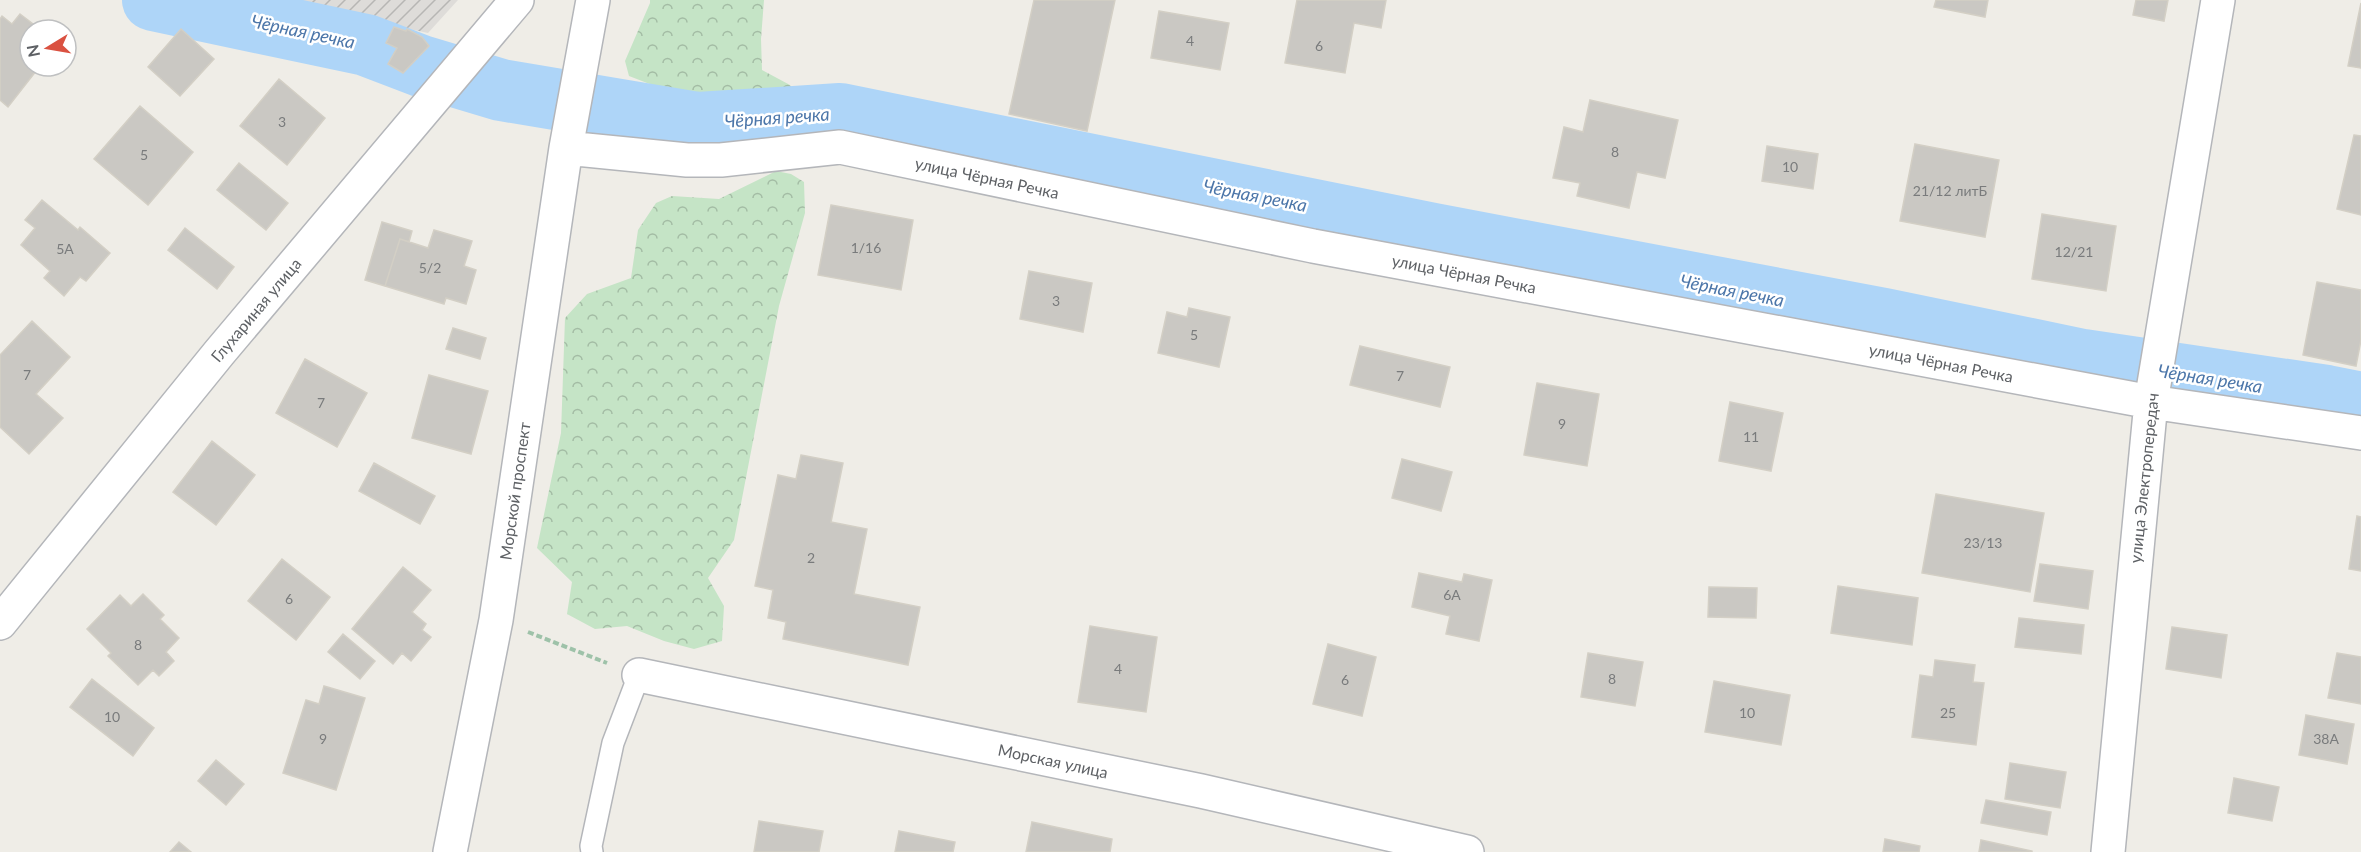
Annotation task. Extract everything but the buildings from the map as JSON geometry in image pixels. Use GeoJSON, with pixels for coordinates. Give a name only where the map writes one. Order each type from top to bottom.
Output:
{"type":"FeatureCollection","features":[{"type":"Feature","properties":{"kind":"street","name":"Глухариная улица"},"geometry":{"type":"LineString","coordinates":[[0,623],[219,353],[517,0]]}},
{"type":"Feature","properties":{"kind":"street","name":"Морской проспект"},"geometry":{"type":"LineString","coordinates":[[450,852],[496,620],[568,138],[593,0]]}},
{"type":"Feature","properties":{"kind":"street","name":"улица Электропередач"},"geometry":{"type":"LineString","coordinates":[[2108,852],[2151,402],[2218,0]]}},
{"type":"Feature","properties":{"kind":"street","name":"улица Чёрная Речка"},"geometry":{"type":"LineString","coordinates":[[568,138],[687,160],[720,160],[840,147],[1313,246],[2151,402],[2361,433]]}},
{"type":"Feature","properties":{"kind":"street","name":"Морская улица"},"geometry":{"type":"LineString","coordinates":[[639,675],[1201,791],[1467,852]]}},
{"type":"Feature","properties":{"kind":"lane"},"geometry":{"type":"LineString","coordinates":[[592,852],[591,846],[613,743],[639,675]]}},
{"type":"Feature","properties":{"kind":"path"},"geometry":{"type":"LineString","coordinates":[[496,620],[639,675]]}},
{"type":"Feature","properties":{"kind":"shaded area"},"geometry":{"type":"Polygon","coordinates":[[[274,0],[458,0],[428,33],[274,0]]]}},
{"type":"Feature","properties":{"kind":"green space"},"geometry":{"type":"Polygon","coordinates":[[[650,0],[764,0],[761,39],[762,70],[790,85],[801,102],[673,93],[629,76],[625,61],[650,0]]]}},
{"type":"Feature","properties":{"kind":"green space"},"geometry":{"type":"Polygon","coordinates":[[[776,171],[791,174],[804,182],[805,213],[779,306],[734,540],[708,578],[724,606],[722,641],[694,649],[664,641],[627,626],[595,629],[567,614],[572,582],[537,548],[561,433],[565,318],[587,294],[631,278],[638,230],[656,203],[672,196],[719,199],[776,171]]]}},
{"type":"Feature","properties":{"kind":"waterway","name":"Чёрная речка"},"geometry":{"type":"LineString","coordinates":[[153,0],[366,45],[421,66],[501,90],[698,123],[840,114],[1433,234],[1884,319],[2083,360],[2361,403]]}}]}
